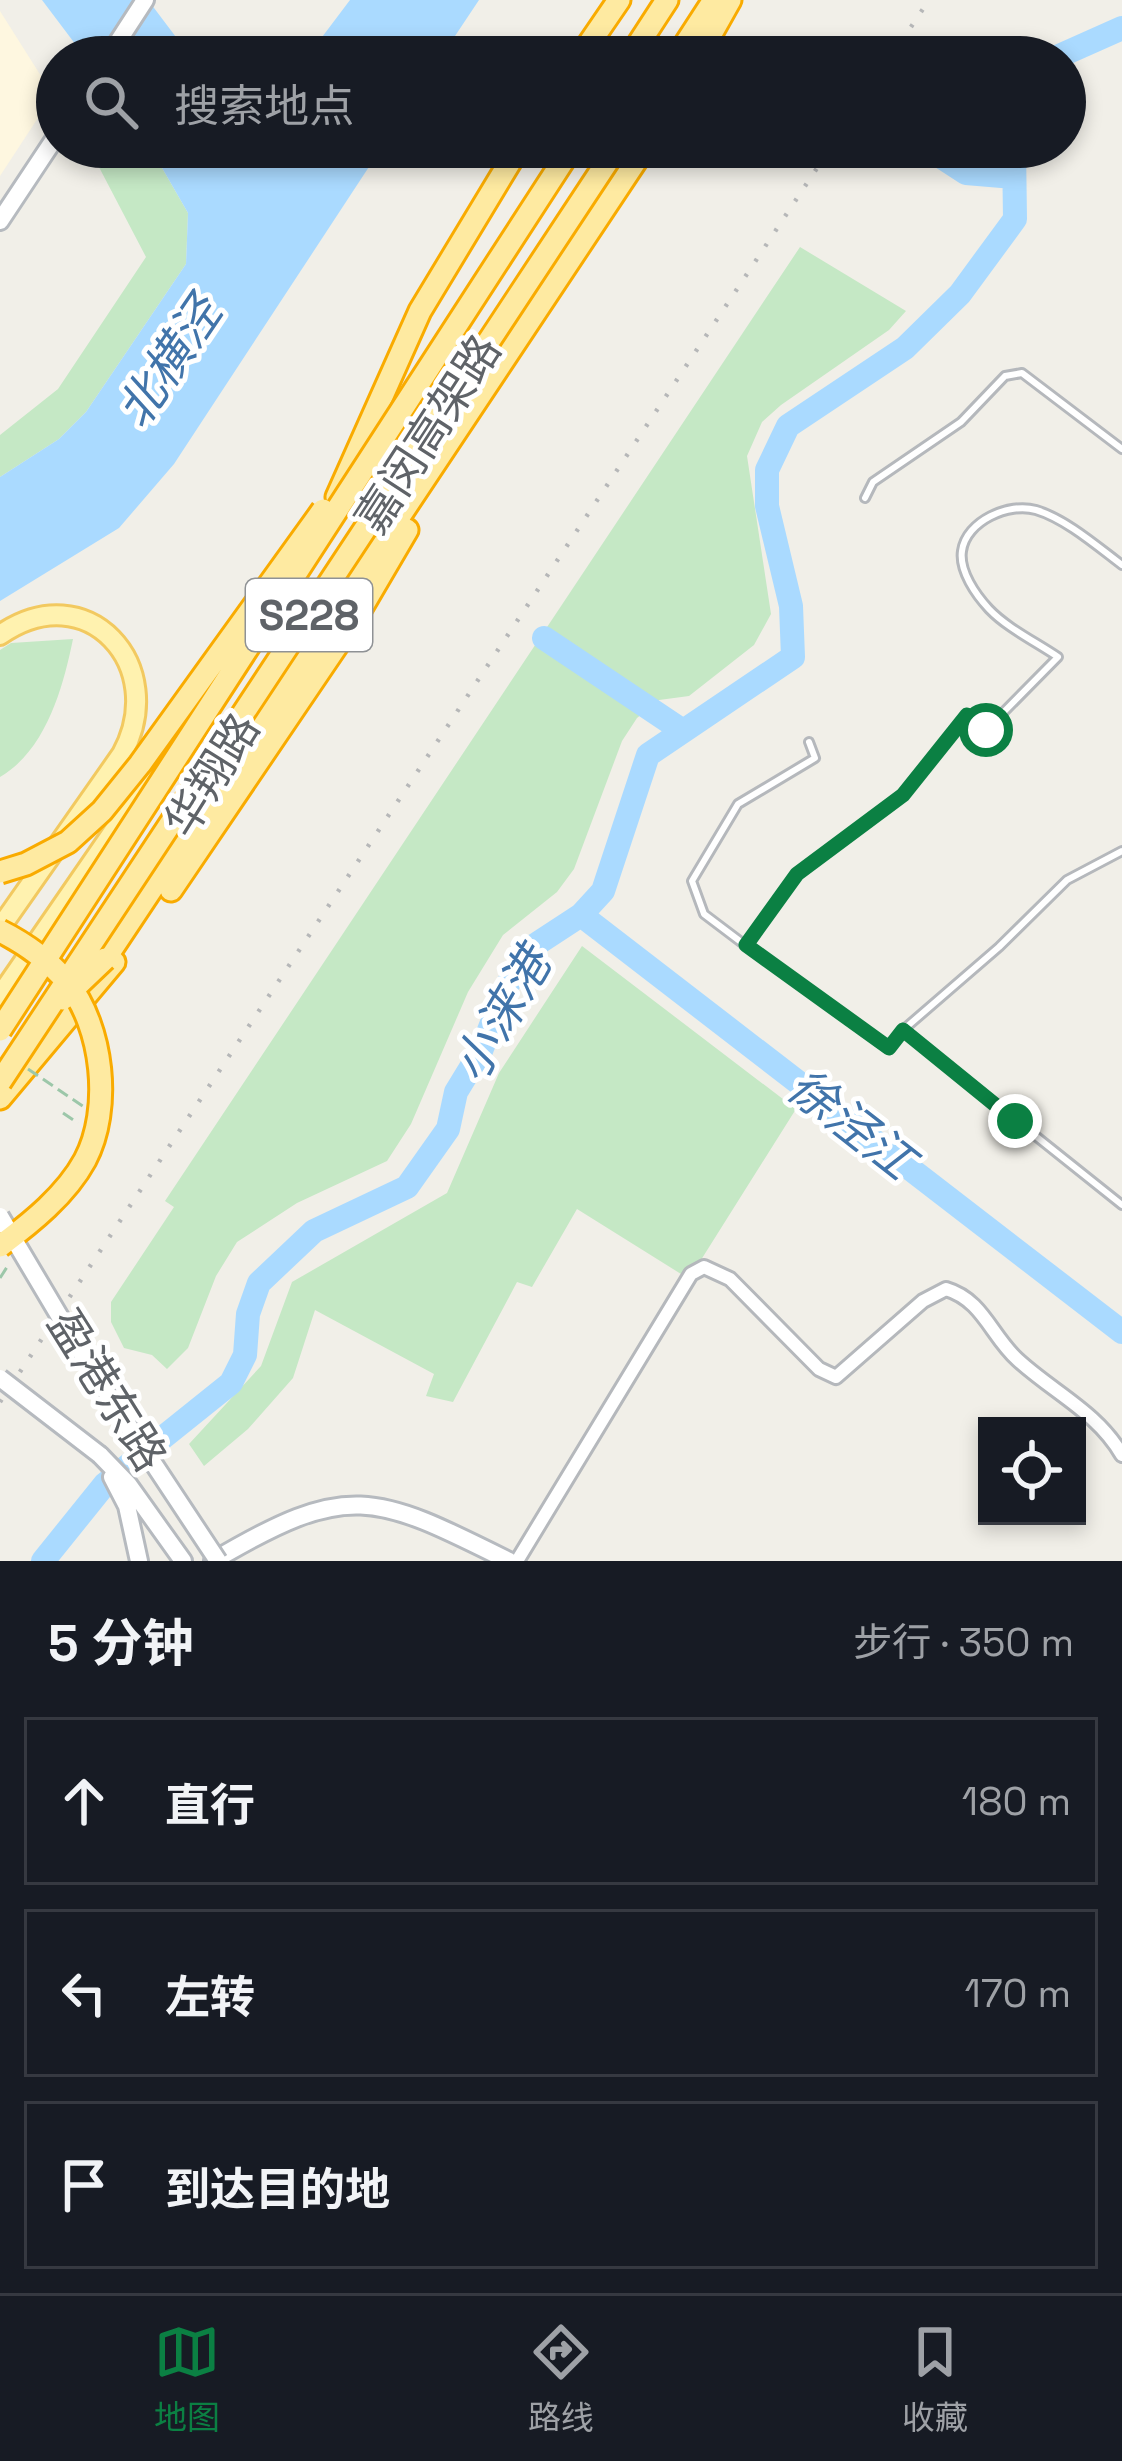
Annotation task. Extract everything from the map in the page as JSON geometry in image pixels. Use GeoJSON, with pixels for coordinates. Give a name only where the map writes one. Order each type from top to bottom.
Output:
{"type":"FeatureCollection","features":[{"type":"Feature","properties":{"kind":"highway"},"geometry":{"type":"LineString","coordinates":[[594,36],[619,0]]}},
{"type":"Feature","properties":{"kind":"highway"},"geometry":{"type":"LineString","coordinates":[[647,36],[667,0]]}},
{"type":"Feature","properties":{"kind":"highway"},"geometry":{"type":"LineString","coordinates":[[688,36],[712,0]]}},
{"type":"Feature","properties":{"kind":"highway"},"geometry":{"type":"LineString","coordinates":[[710,36],[730,0]]}},
{"type":"Feature","properties":{"kind":"highway"},"geometry":{"type":"LineString","coordinates":[[330,514],[420,311],[505,168]]}},
{"type":"Feature","properties":{"kind":"highway","name":"嘉闵高架路"},"geometry":{"type":"LineString","coordinates":[[0,1032],[561,168]]}},
{"type":"Feature","properties":{"kind":"highway","name":"嘉闵高架路"},"geometry":{"type":"LineString","coordinates":[[0,1082],[601,168]]}},
{"type":"Feature","properties":{"kind":"highway"},"geometry":{"type":"LineString","coordinates":[[0,1032],[59,1002],[105,959],[631,168]]}},
{"type":"Feature","properties":{"kind":"highway"},"geometry":{"type":"LineString","coordinates":[[0,872],[68,842],[102,811],[313,522],[402,411]]}},
{"type":"Feature","properties":{"kind":"highway"},"geometry":{"type":"LineString","coordinates":[[0,1097],[157,910],[384,573],[457,434]]}},
{"type":"Feature","properties":{"kind":"highway"},"geometry":{"type":"LineString","coordinates":[[0,930],[51,966],[80,1004],[97,1057],[100,1113],[83,1163],[6,1253]]}},
{"type":"Feature","properties":{"kind":"main road"},"geometry":{"type":"LineString","coordinates":[[122,36],[145,0]]}},
{"type":"Feature","properties":{"kind":"main road"},"geometry":{"type":"LineString","coordinates":[[650,36],[677,0]]}},
{"type":"Feature","properties":{"kind":"main road"},"geometry":{"type":"LineString","coordinates":[[0,221],[36,167]]}},
{"type":"Feature","properties":{"kind":"main road","name":"华翔路"},"geometry":{"type":"LineString","coordinates":[[0,997],[561,168]]}},
{"type":"Feature","properties":{"kind":"main road","name":"华翔路"},"geometry":{"type":"LineString","coordinates":[[0,1097],[119,921],[448,400],[601,168]]}},
{"type":"Feature","properties":{"kind":"main road","name":"华翔路"},"geometry":{"type":"LineString","coordinates":[[0,635],[25,621],[60,615],[79,618],[113,639],[132,668],[139,698],[122,754],[0,930]]}},
{"type":"Feature","properties":{"kind":"main road","name":"盈港东路"},"geometry":{"type":"LineString","coordinates":[[0,1216],[89,1366],[215,1561]]}},
{"type":"Feature","properties":{"kind":"main road","name":"盈港东路"},"geometry":{"type":"LineString","coordinates":[[0,1378],[100,1455],[128,1484],[183,1561]]}},
{"type":"Feature","properties":{"kind":"main road"},"geometry":{"type":"LineString","coordinates":[[100,1455],[128,1506],[139,1561]]}},
{"type":"Feature","properties":{"kind":"main road"},"geometry":{"type":"LineString","coordinates":[[215,1561],[242,1554],[294,1517],[359,1503],[395,1508],[513,1561]]}},
{"type":"Feature","properties":{"kind":"street"},"geometry":{"type":"LineString","coordinates":[[513,1561],[691,1274],[704,1267],[730,1279],[819,1369],[836,1377],[923,1301],[946,1288],[968,1295],[1015,1358],[1106,1427],[1122,1455]]}},
{"type":"Feature","properties":{"kind":"lane"},"geometry":{"type":"LineString","coordinates":[[865,498],[873,482],[961,422],[1005,376],[1022,373],[1122,449]]}},
{"type":"Feature","properties":{"kind":"lane"},"geometry":{"type":"LineString","coordinates":[[746,945],[797,874],[903,795],[967,715],[986,730],[1058,657],[990,611],[967,578],[962,551],[972,532],[990,515],[1021,508],[1039,510],[1122,566]]}},
{"type":"Feature","properties":{"kind":"lane"},"geometry":{"type":"LineString","coordinates":[[809,742],[814,758],[738,804],[692,881],[704,914],[889,1048],[1066,880],[1122,851]]}},
{"type":"Feature","properties":{"kind":"lane"},"geometry":{"type":"LineString","coordinates":[[903,1030],[1122,1205]]}},
{"type":"Feature","properties":{"kind":"path"},"geometry":{"type":"LineString","coordinates":[[18,1062],[91,1112]]}},
{"type":"Feature","properties":{"kind":"path"},"geometry":{"type":"LineString","coordinates":[[0,1278],[6,1253]]}},
{"type":"Feature","properties":{"kind":"shaded area"},"geometry":{"type":"Polygon","coordinates":[[[0,11],[36,68],[36,121],[0,176],[0,11]]]}},
{"type":"Feature","properties":{"kind":"green space"},"geometry":{"type":"Polygon","coordinates":[[[99,168],[162,168],[188,213],[186,264],[86,412],[59,439],[0,477],[0,435],[58,389],[146,257],[99,168]]]}},
{"type":"Feature","properties":{"kind":"green space"},"geometry":{"type":"Polygon","coordinates":[[[800,247],[906,311],[889,330],[762,422],[747,456],[771,614],[754,645],[689,696],[659,700],[637,718],[622,741],[574,869],[557,892],[503,935],[468,992],[411,1124],[387,1161],[297,1203],[237,1242],[216,1276],[188,1348],[167,1369],[152,1355],[124,1348],[111,1322],[111,1302],[174,1207],[165,1201],[800,247]]]}},
{"type":"Feature","properties":{"kind":"green space"},"geometry":{"type":"Polygon","coordinates":[[[73,639],[58,697],[41,734],[0,777],[0,650],[11,643],[73,639]]]}},
{"type":"Feature","properties":{"kind":"green space"},"geometry":{"type":"Polygon","coordinates":[[[582,946],[796,1109],[689,1279],[577,1209],[532,1287],[517,1282],[453,1402],[426,1396],[434,1374],[315,1310],[293,1378],[248,1429],[204,1466],[189,1444],[261,1366],[292,1282],[447,1193],[499,1073],[582,946]]]}},
{"type":"Feature","properties":{"kind":"water"},"geometry":{"type":"Polygon","coordinates":[[[42,0],[148,0],[175,36],[69,36],[42,0]]]}},
{"type":"Feature","properties":{"kind":"water"},"geometry":{"type":"Polygon","coordinates":[[[350,0],[479,0],[455,36],[323,36],[350,0]]]}},
{"type":"Feature","properties":{"kind":"water","name":"北横泾"},"geometry":{"type":"Polygon","coordinates":[[[162,168],[368,168],[174,464],[119,528],[0,601],[0,477],[59,439],[86,412],[186,264],[188,213],[162,168]]]}},
{"type":"Feature","properties":{"kind":"waterway","name":"小涞港"},"geometry":{"type":"LineString","coordinates":[[1086,44],[1122,28]]}},
{"type":"Feature","properties":{"kind":"waterway"},"geometry":{"type":"LineString","coordinates":[[958,168],[966,173],[1014,177]]}},
{"type":"Feature","properties":{"kind":"waterway","name":"小涞港"},"geometry":{"type":"LineString","coordinates":[[43,1561],[105,1484],[231,1383],[245,1355],[248,1314],[259,1283],[314,1231],[407,1187],[448,1129],[456,1092],[481,1051],[505,989],[529,949],[581,915],[603,891],[648,755],[793,657],[791,606],[767,506],[767,470],[788,426],[905,348],[960,294],[1015,219],[1014,168]]}},
{"type":"Feature","properties":{"kind":"waterway"},"geometry":{"type":"LineString","coordinates":[[544,638],[683,731]]}},
{"type":"Feature","properties":{"kind":"waterway","name":"徐泾江"},"geometry":{"type":"LineString","coordinates":[[581,915],[1122,1332]]}},
{"type":"Feature","properties":{"kind":"railway"},"geometry":{"type":"LineString","coordinates":[[905,36],[929,0]]}},
{"type":"Feature","properties":{"kind":"railway"},"geometry":{"type":"LineString","coordinates":[[0,1402],[817,168]]}},
{"type":"Feature","properties":{"kind":"route"},"geometry":{"type":"LineString","coordinates":[[986,730],[967,715],[903,795],[797,874],[746,945],[889,1048],[903,1030],[1015,1121]]}}]}
